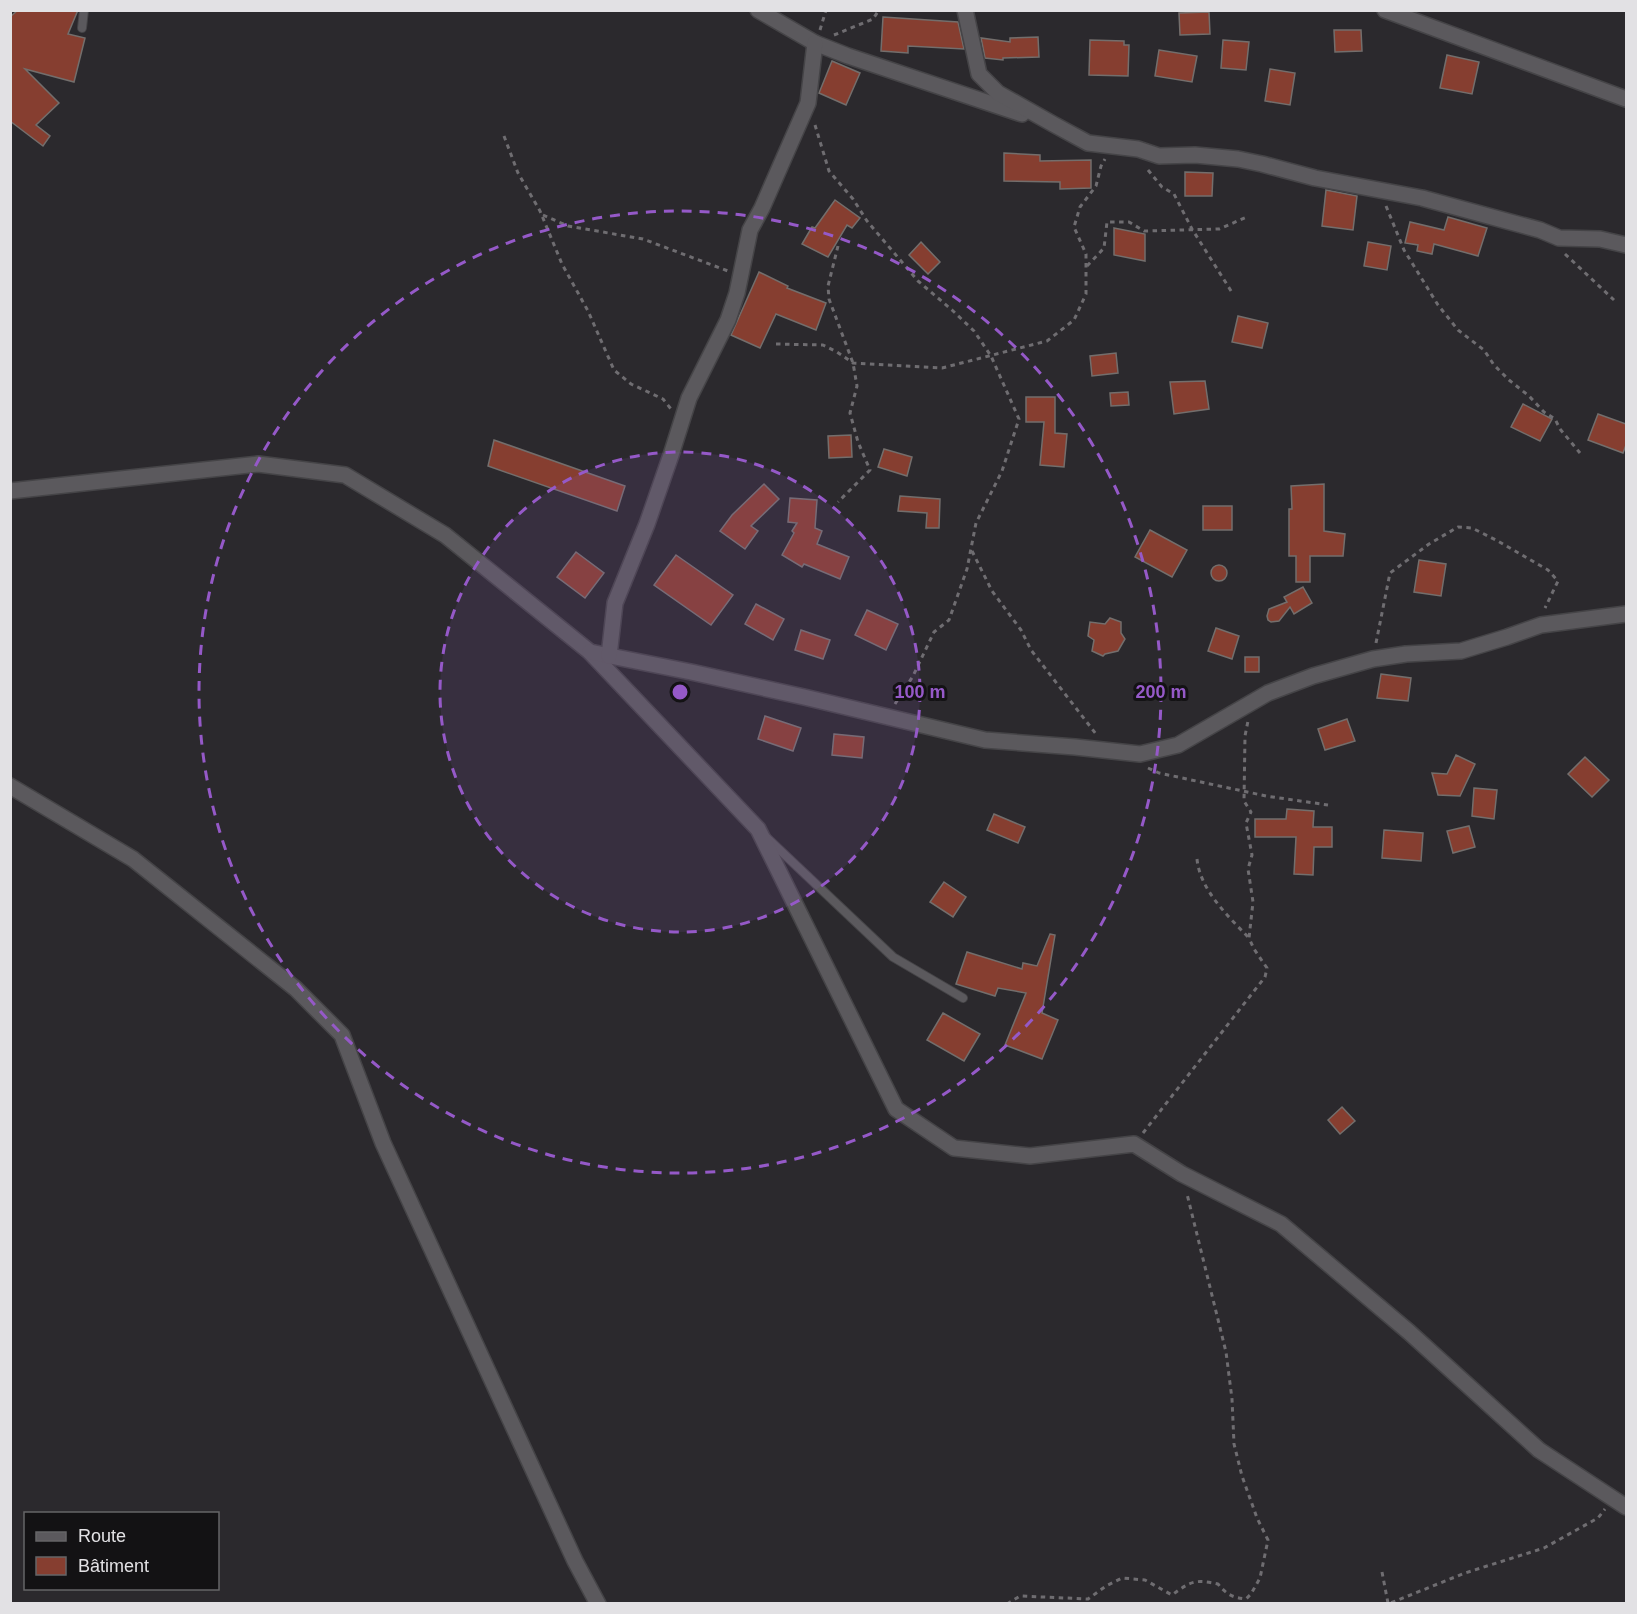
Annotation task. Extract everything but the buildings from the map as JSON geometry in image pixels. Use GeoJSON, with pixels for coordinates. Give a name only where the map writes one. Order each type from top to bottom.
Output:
{"type":"FeatureCollection","features":[{"type":"Feature","properties":{"kind":"street"},"geometry":{"type":"LineString","coordinates":[[758,10],[815,43],[848,56],[1053,124]]}},
{"type":"Feature","properties":{"kind":"street"},"geometry":{"type":"LineString","coordinates":[[965,10],[979,74],[998,93],[1088,143],[1114,145],[1159,156],[1195,155],[1238,159],[1315,178],[1422,198],[1540,230],[1559,238],[1600,239],[1626,245]]}},
{"type":"Feature","properties":{"kind":"street"},"geometry":{"type":"LineString","coordinates":[[1385,10],[1626,99]]}},
{"type":"Feature","properties":{"kind":"street"},"geometry":{"type":"LineString","coordinates":[[609,656],[615,603],[647,524],[689,398],[728,320],[741,275],[750,230],[808,103],[815,43]]}},
{"type":"Feature","properties":{"kind":"street"},"geometry":{"type":"LineString","coordinates":[[10,491],[258,464],[345,475],[445,535],[590,652],[759,829],[896,1109],[954,1148],[1030,1156],[1134,1144],[1182,1174],[1281,1224],[1409,1332],[1539,1450],[1620,1503]]}},
{"type":"Feature","properties":{"kind":"street"},"geometry":{"type":"LineString","coordinates":[[590,652],[804,697],[984,740],[1140,754],[1179,745],[1268,693],[1313,676],[1373,659],[1406,654],[1461,651],[1537,626],[1626,614]]}},
{"type":"Feature","properties":{"kind":"street"},"geometry":{"type":"LineString","coordinates":[[10,786],[133,859],[296,989],[342,1035],[383,1143],[575,1561],[598,1604]]}},
{"type":"Feature","properties":{"kind":"lane"},"geometry":{"type":"LineString","coordinates":[[82,28],[84,10]]}},
{"type":"Feature","properties":{"kind":"lane"},"geometry":{"type":"LineString","coordinates":[[759,829],[892,957],[963,998]]}},
{"type":"Feature","properties":{"kind":"path"},"geometry":{"type":"LineString","coordinates":[[815,43],[873,19],[879,10]]}},
{"type":"Feature","properties":{"kind":"path"},"geometry":{"type":"LineString","coordinates":[[808,103],[829,171],[867,221],[918,281],[974,331],[991,356],[1019,419],[1002,471],[976,523],[964,578],[949,620],[934,632],[913,676],[896,700],[889,718]]}},
{"type":"Feature","properties":{"kind":"path"},"geometry":{"type":"LineString","coordinates":[[504,136],[518,173],[541,214],[562,264],[588,311],[614,370],[631,384],[663,399],[682,419]]}},
{"type":"Feature","properties":{"kind":"path"},"geometry":{"type":"LineString","coordinates":[[776,344],[823,345],[853,363],[942,368],[1047,341],[1074,320],[1086,294],[1086,254],[1074,227],[1080,207],[1096,186],[1101,166],[1114,145]]}},
{"type":"Feature","properties":{"kind":"path"},"geometry":{"type":"LineString","coordinates":[[1130,148],[1162,187],[1174,194],[1192,229],[1233,294]]}},
{"type":"Feature","properties":{"kind":"path"},"geometry":{"type":"LineString","coordinates":[[1380,190],[1404,250],[1438,305],[1458,330],[1484,350],[1494,365],[1509,380],[1555,419],[1560,429],[1580,453]]}},
{"type":"Feature","properties":{"kind":"path"},"geometry":{"type":"LineString","coordinates":[[541,214],[568,226],[643,239],[741,275]]}},
{"type":"Feature","properties":{"kind":"path"},"geometry":{"type":"LineString","coordinates":[[1086,268],[1104,248],[1107,222],[1129,222],[1143,231],[1220,229],[1247,217]]}},
{"type":"Feature","properties":{"kind":"path"},"geometry":{"type":"LineString","coordinates":[[838,246],[828,286],[829,299],[853,363],[857,386],[850,413],[858,442],[870,470],[838,502]]}},
{"type":"Feature","properties":{"kind":"path"},"geometry":{"type":"LineString","coordinates":[[1562,250],[1614,300]]}},
{"type":"Feature","properties":{"kind":"path"},"geometry":{"type":"LineString","coordinates":[[1373,659],[1390,573],[1429,544],[1458,527],[1472,528],[1496,540],[1548,570],[1558,581],[1537,626]]}},
{"type":"Feature","properties":{"kind":"path"},"geometry":{"type":"LineString","coordinates":[[971,549],[992,591],[1021,630],[1031,650],[1096,735],[1102,749]]}},
{"type":"Feature","properties":{"kind":"path"},"geometry":{"type":"LineString","coordinates":[[1250,704],[1245,736],[1244,791],[1244,801],[1251,812],[1246,823],[1252,855],[1248,869],[1253,902],[1250,938]]}},
{"type":"Feature","properties":{"kind":"path"},"geometry":{"type":"LineString","coordinates":[[1140,765],[1159,773],[1244,791],[1328,805]]}},
{"type":"Feature","properties":{"kind":"path"},"geometry":{"type":"LineString","coordinates":[[1134,1144],[1266,977],[1267,968],[1254,949],[1250,938],[1214,898],[1198,870],[1197,858]]}},
{"type":"Feature","properties":{"kind":"path"},"geometry":{"type":"LineString","coordinates":[[1007,1604],[1020,1596],[1088,1599],[1122,1578],[1145,1580],[1172,1595],[1187,1584],[1202,1581],[1218,1584],[1226,1594],[1246,1599],[1260,1578],[1268,1540],[1257,1518],[1242,1476],[1234,1444],[1232,1399],[1226,1352],[1182,1174]]}},
{"type":"Feature","properties":{"kind":"path"},"geometry":{"type":"LineString","coordinates":[[1382,1572],[1388,1604],[1465,1573],[1544,1548],[1620,1503]]}}]}
